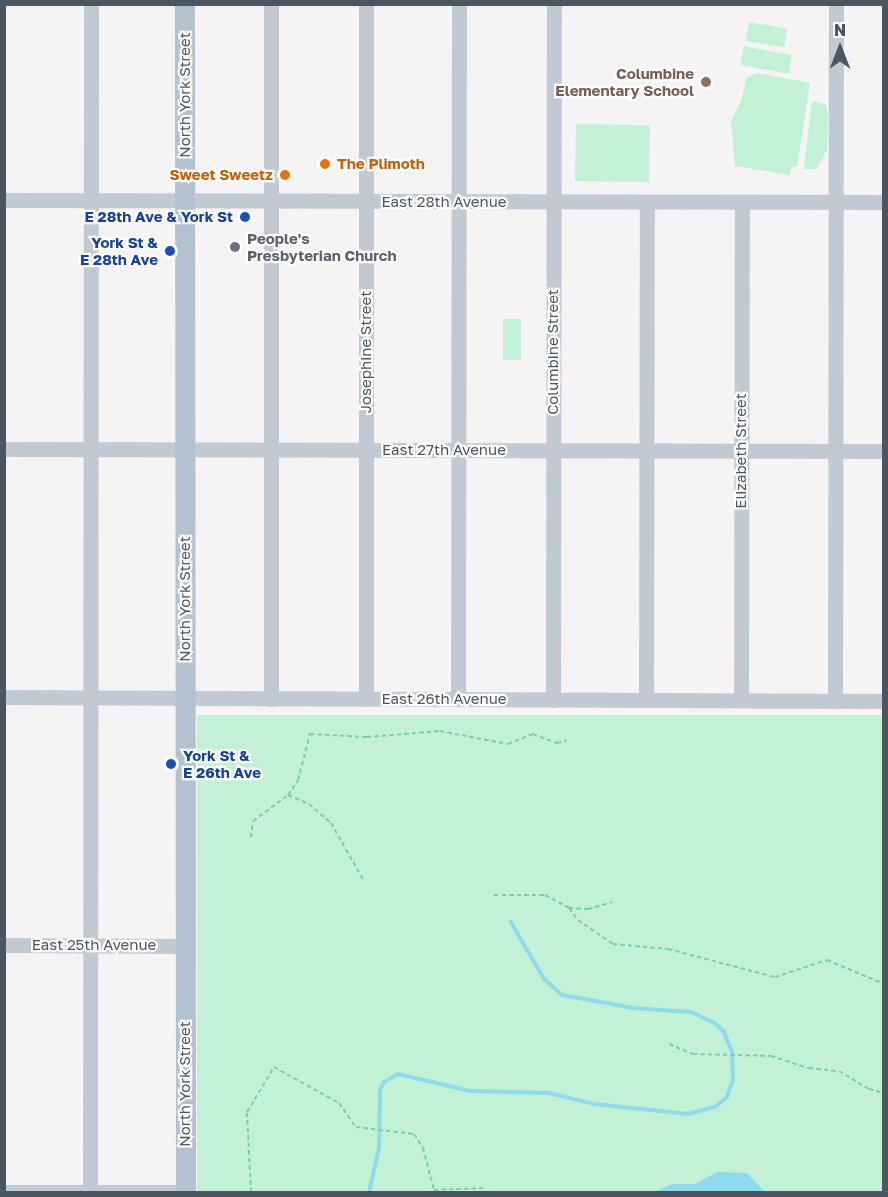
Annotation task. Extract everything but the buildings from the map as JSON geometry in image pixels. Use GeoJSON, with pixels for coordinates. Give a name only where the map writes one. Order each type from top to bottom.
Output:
{"type":"FeatureCollection","features":[{"type":"Feature","properties":{"kind":"main road","name":"North York Street"},"geometry":{"type":"LineString","coordinates":[[185,4],[186,1192]]}},
{"type":"Feature","properties":{"kind":"street"},"geometry":{"type":"LineString","coordinates":[[90,1192],[91,4]]}},
{"type":"Feature","properties":{"kind":"street"},"geometry":{"type":"LineString","coordinates":[[271,4],[271,699]]}},
{"type":"Feature","properties":{"kind":"street","name":"Josephine Street"},"geometry":{"type":"LineString","coordinates":[[366,4],[366,699]]}},
{"type":"Feature","properties":{"kind":"street"},"geometry":{"type":"LineString","coordinates":[[458,699],[459,4]]}},
{"type":"Feature","properties":{"kind":"street","name":"Columbine Street"},"geometry":{"type":"LineString","coordinates":[[553,700],[554,4]]}},
{"type":"Feature","properties":{"kind":"street"},"geometry":{"type":"LineString","coordinates":[[835,700],[836,4]]}},
{"type":"Feature","properties":{"kind":"street","name":"East 28th Avenue"},"geometry":{"type":"LineString","coordinates":[[4,200],[884,202]]}},
{"type":"Feature","properties":{"kind":"street"},"geometry":{"type":"LineString","coordinates":[[646,700],[647,202]]}},
{"type":"Feature","properties":{"kind":"street","name":"Elizabeth Street"},"geometry":{"type":"LineString","coordinates":[[741,700],[742,202]]}},
{"type":"Feature","properties":{"kind":"street","name":"East 27th Avenue"},"geometry":{"type":"LineString","coordinates":[[4,449],[884,451]]}},
{"type":"Feature","properties":{"kind":"street","name":"East 26th Avenue"},"geometry":{"type":"LineString","coordinates":[[4,697],[884,701]]}},
{"type":"Feature","properties":{"kind":"street","name":"East 25th Avenue"},"geometry":{"type":"LineString","coordinates":[[4,945],[184,946]]}},
{"type":"Feature","properties":{"kind":"street"},"geometry":{"type":"LineString","coordinates":[[4,1192],[186,1192]]}},
{"type":"Feature","properties":{"kind":"path"},"geometry":{"type":"LineString","coordinates":[[251,837],[253,821],[288,795],[302,767],[310,734],[367,737],[440,731],[508,744],[533,734],[557,743],[567,740]]}},
{"type":"Feature","properties":{"kind":"path"},"geometry":{"type":"LineString","coordinates":[[288,795],[309,804],[331,823],[350,851],[364,881]]}},
{"type":"Feature","properties":{"kind":"path"},"geometry":{"type":"LineString","coordinates":[[494,895],[545,895],[569,908],[578,920],[614,944],[668,949],[775,977],[797,973],[827,960],[884,984]]}},
{"type":"Feature","properties":{"kind":"path"},"geometry":{"type":"LineString","coordinates":[[569,908],[588,909],[612,902]]}},
{"type":"Feature","properties":{"kind":"path"},"geometry":{"type":"LineString","coordinates":[[669,1044],[706,1055],[758,1055],[839,1071],[869,1089],[884,1093]]}},
{"type":"Feature","properties":{"kind":"path"},"geometry":{"type":"LineString","coordinates":[[251,1192],[247,1112],[274,1067],[339,1103],[350,1122],[364,1130],[414,1134],[423,1148],[434,1190],[485,1188]]}},
{"type":"Feature","properties":{"kind":"green space"},"geometry":{"type":"Polygon","coordinates":[[[749,22],[787,29],[784,47],[746,41],[749,22]]]}},
{"type":"Feature","properties":{"kind":"green space"},"geometry":{"type":"Polygon","coordinates":[[[744,46],[792,55],[788,74],[740,65],[744,46]]]}},
{"type":"Feature","properties":{"kind":"green space"},"geometry":{"type":"Polygon","coordinates":[[[758,73],[810,83],[797,166],[791,168],[790,175],[735,166],[731,121],[742,99],[746,78],[758,73]]]}},
{"type":"Feature","properties":{"kind":"green space"},"geometry":{"type":"Polygon","coordinates":[[[812,101],[825,104],[828,112],[827,149],[817,169],[804,169],[812,101]]]}},
{"type":"Feature","properties":{"kind":"green space"},"geometry":{"type":"Polygon","coordinates":[[[576,124],[650,125],[649,182],[575,181],[576,124]]]}},
{"type":"Feature","properties":{"kind":"green space"},"geometry":{"type":"Polygon","coordinates":[[[503,319],[521,319],[521,360],[503,360],[503,319]]]}},
{"type":"Feature","properties":{"kind":"green space"},"geometry":{"type":"Polygon","coordinates":[[[197,715],[883,715],[883,1192],[197,1192],[197,715]]]}},
{"type":"Feature","properties":{"kind":"water"},"geometry":{"type":"Polygon","coordinates":[[[717,1172],[747,1173],[765,1192],[654,1192],[673,1184],[695,1184],[717,1172]]]}},
{"type":"Feature","properties":{"kind":"waterway"},"geometry":{"type":"LineString","coordinates":[[369,1192],[379,1148],[380,1090],[384,1082],[398,1074],[470,1091],[549,1093],[594,1104],[688,1114],[715,1107],[727,1097],[733,1080],[732,1052],[724,1032],[716,1024],[691,1012],[633,1008],[562,995],[544,979],[511,922]]}},
{"type":"Feature","properties":{"kind":"place","name":"Columbine Elementary School"},"geometry":{"type":"Point","coordinates":[706,82]}},
{"type":"Feature","properties":{"kind":"place","name":"The Plimoth"},"geometry":{"type":"Point","coordinates":[325,164]}},
{"type":"Feature","properties":{"kind":"place","name":"Sweet Sweetz"},"geometry":{"type":"Point","coordinates":[285,175]}},
{"type":"Feature","properties":{"kind":"place","name":"E 28th Ave & York St"},"geometry":{"type":"Point","coordinates":[245,217]}},
{"type":"Feature","properties":{"kind":"place","name":"People's Presbyterian Church"},"geometry":{"type":"Point","coordinates":[235,247]}},
{"type":"Feature","properties":{"kind":"place","name":"York St & E 28th Ave"},"geometry":{"type":"Point","coordinates":[170,251]}},
{"type":"Feature","properties":{"kind":"place","name":"York St & E 26th Ave"},"geometry":{"type":"Point","coordinates":[171,764]}}]}
